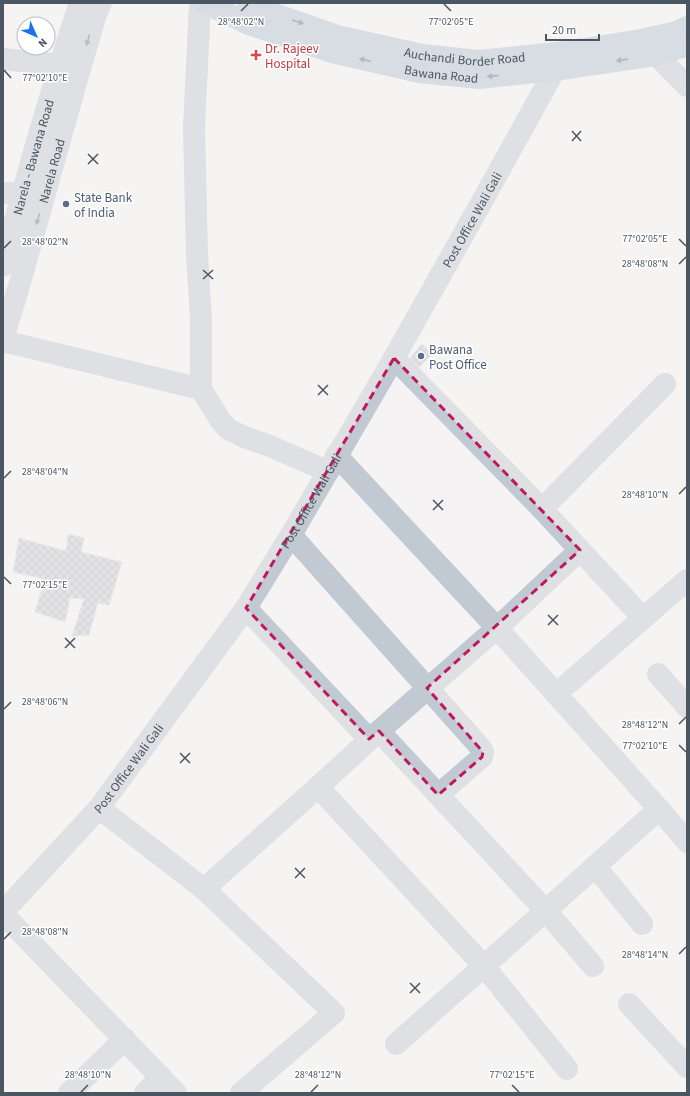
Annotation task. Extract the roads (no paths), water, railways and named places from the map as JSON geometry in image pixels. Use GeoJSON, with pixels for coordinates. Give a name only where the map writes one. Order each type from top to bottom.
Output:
{"type":"FeatureCollection","features":[{"type":"Feature","properties":{"kind":"main road"},"geometry":{"type":"LineString","coordinates":[[205,3],[256,10]]}},
{"type":"Feature","properties":{"kind":"main road","name":"Auchandi Border Road"},"geometry":{"type":"LineString","coordinates":[[256,10],[337,36],[422,55],[479,60],[560,61],[648,48],[687,27]]}},
{"type":"Feature","properties":{"kind":"main road"},"geometry":{"type":"LineString","coordinates":[[648,48],[687,46]]}},
{"type":"Feature","properties":{"kind":"street","name":"Narela - Bawana Road"},"geometry":{"type":"LineString","coordinates":[[3,266],[12,193],[80,3]]}},
{"type":"Feature","properties":{"kind":"street","name":"Narela Road"},"geometry":{"type":"LineString","coordinates":[[3,340],[80,68],[96,14],[101,3]]}},
{"type":"Feature","properties":{"kind":"street"},"geometry":{"type":"LineString","coordinates":[[200,3],[194,128],[197,254],[201,320],[201,389],[221,421],[228,429],[244,437],[270,446],[332,463],[497,628],[687,842]]}},
{"type":"Feature","properties":{"kind":"street"},"geometry":{"type":"LineString","coordinates":[[648,48],[687,86]]}},
{"type":"Feature","properties":{"kind":"street"},"geometry":{"type":"LineString","coordinates":[[3,58],[80,68]]}},
{"type":"Feature","properties":{"kind":"street","name":"Post Office Wali Gali"},"geometry":{"type":"LineString","coordinates":[[3,913],[99,808],[246,608],[291,535],[394,358],[560,61]]}},
{"type":"Feature","properties":{"kind":"street"},"geometry":{"type":"LineString","coordinates":[[3,340],[201,389]]}},
{"type":"Feature","properties":{"kind":"street"},"geometry":{"type":"LineString","coordinates":[[394,358],[542,509],[643,618]]}},
{"type":"Feature","properties":{"kind":"street"},"geometry":{"type":"LineString","coordinates":[[542,509],[665,384]]}},
{"type":"Feature","properties":{"kind":"street"},"geometry":{"type":"LineString","coordinates":[[291,535],[484,752],[482,757],[438,795]]}},
{"type":"Feature","properties":{"kind":"street"},"geometry":{"type":"LineString","coordinates":[[204,889],[374,735],[497,628],[580,550]]}},
{"type":"Feature","properties":{"kind":"street"},"geometry":{"type":"LineString","coordinates":[[556,694],[687,580]]}},
{"type":"Feature","properties":{"kind":"street"},"geometry":{"type":"LineString","coordinates":[[246,608],[374,735],[438,795],[546,911],[593,966]]}},
{"type":"Feature","properties":{"kind":"street"},"geometry":{"type":"LineString","coordinates":[[658,674],[687,707]]}},
{"type":"Feature","properties":{"kind":"street"},"geometry":{"type":"LineString","coordinates":[[318,787],[484,966],[567,1069]]}},
{"type":"Feature","properties":{"kind":"street"},"geometry":{"type":"LineString","coordinates":[[99,808],[204,889],[334,1013],[241,1093]]}},
{"type":"Feature","properties":{"kind":"street"},"geometry":{"type":"LineString","coordinates":[[396,1044],[659,809]]}},
{"type":"Feature","properties":{"kind":"street"},"geometry":{"type":"LineString","coordinates":[[594,866],[642,924]]}},
{"type":"Feature","properties":{"kind":"street"},"geometry":{"type":"LineString","coordinates":[[3,913],[176,1093]]}},
{"type":"Feature","properties":{"kind":"street"},"geometry":{"type":"LineString","coordinates":[[629,1004],[687,1067]]}},
{"type":"Feature","properties":{"kind":"street"},"geometry":{"type":"LineString","coordinates":[[69,1093],[125,1039]]}},
{"type":"Feature","properties":{"kind":"street"},"geometry":{"type":"LineString","coordinates":[[145,1093],[161,1077]]}},
{"type":"Feature","properties":{"kind":"place","name":"Dr. Rajeev Hospital"},"geometry":{"type":"Point","coordinates":[256,55]}},
{"type":"Feature","properties":{"kind":"place","name":"State Bank of India"},"geometry":{"type":"Point","coordinates":[66,204]}},
{"type":"Feature","properties":{"kind":"place","name":"Bawana Post Office"},"geometry":{"type":"Point","coordinates":[421,356]}}]}
